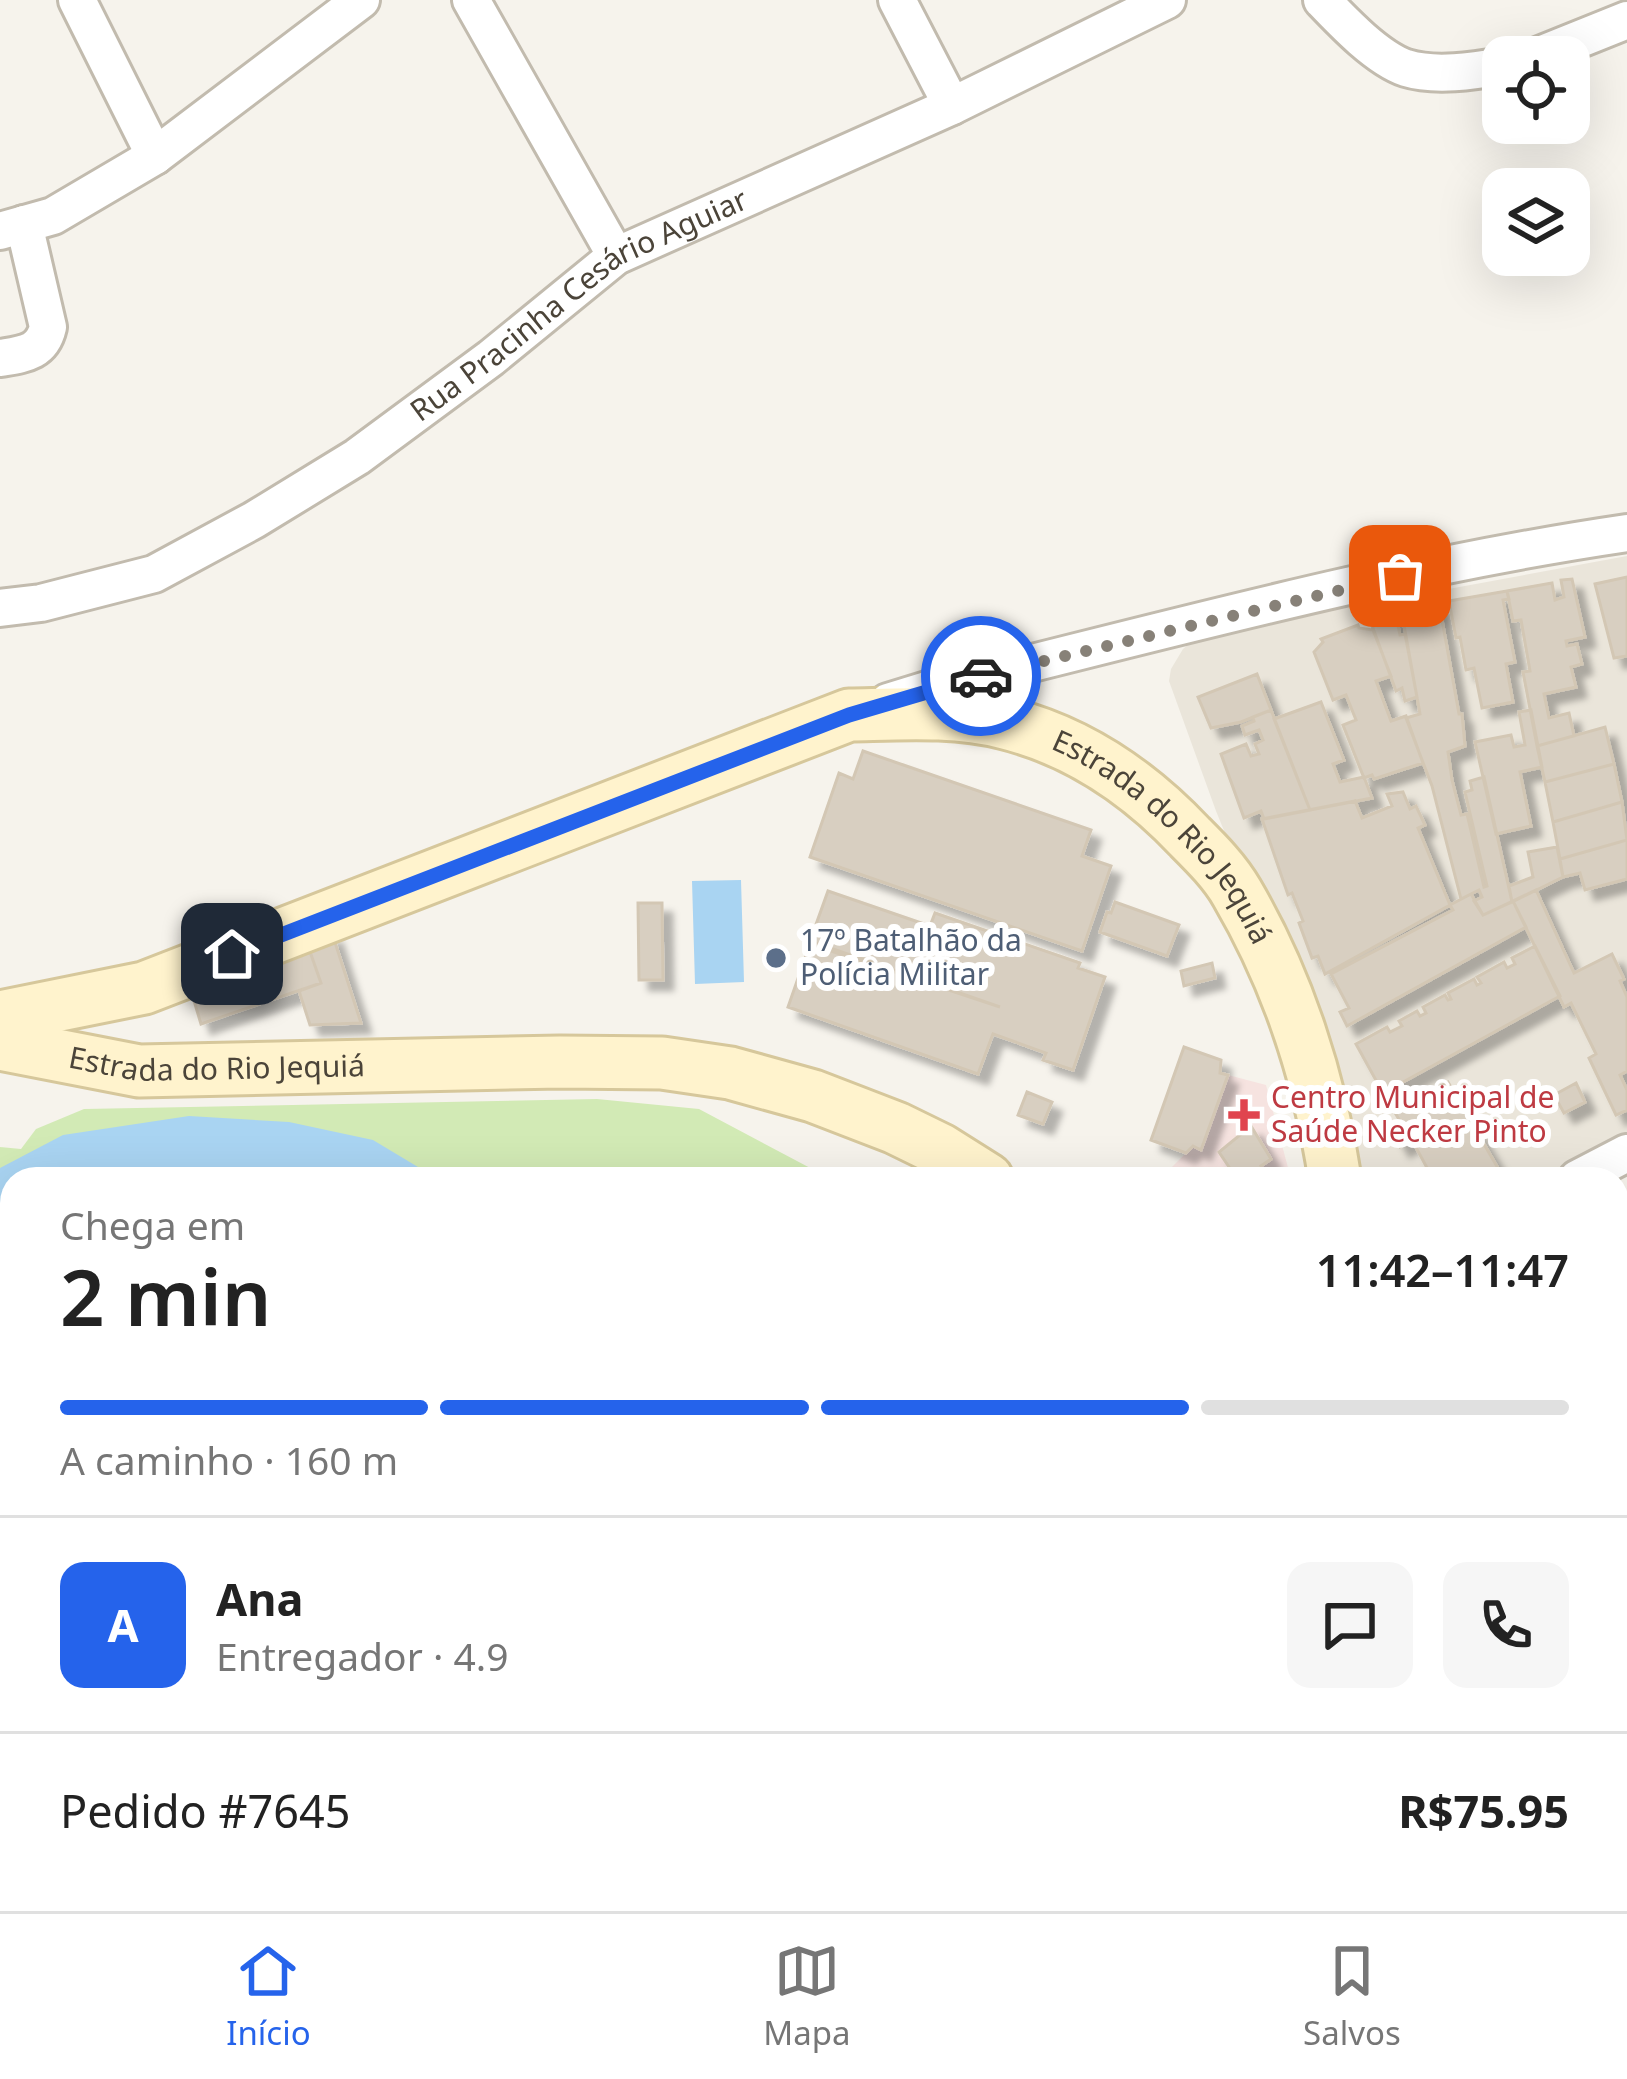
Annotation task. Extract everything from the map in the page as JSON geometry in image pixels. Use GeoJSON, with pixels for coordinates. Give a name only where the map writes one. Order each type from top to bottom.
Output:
{"type":"FeatureCollection","features":[{"type":"Feature","properties":{"kind":"main road","name":"Estrada do Rio Jequiá"},"geometry":{"type":"LineString","coordinates":[[0,1017],[144,988],[849,715],[940,713],[1005,723],[1071,747],[1117,771],[1161,806],[1211,858],[1236,892],[1280,982],[1326,1120],[1333,1167]]}},
{"type":"Feature","properties":{"kind":"main road"},"geometry":{"type":"LineString","coordinates":[[139,1071],[129,1049],[128,1032],[144,988]]}},
{"type":"Feature","properties":{"kind":"main road","name":"Estrada do Rio Jequiá"},"geometry":{"type":"LineString","coordinates":[[0,1044],[139,1071],[662,1064],[730,1073],[813,1096],[896,1128],[968,1167]]}},
{"type":"Feature","properties":{"kind":"street"},"geometry":{"type":"LineString","coordinates":[[77,0],[155,156]]}},
{"type":"Feature","properties":{"kind":"street"},"geometry":{"type":"LineString","coordinates":[[0,358],[37,350],[48,327],[12,228],[53,216],[155,156],[361,0]]}},
{"type":"Feature","properties":{"kind":"street"},"geometry":{"type":"LineString","coordinates":[[471,0],[616,256]]}},
{"type":"Feature","properties":{"kind":"street"},"geometry":{"type":"LineString","coordinates":[[897,0],[952,106]]}},
{"type":"Feature","properties":{"kind":"street","name":"Rua Pracinha Cesário Aguiar"},"geometry":{"type":"LineString","coordinates":[[0,608],[154,574],[357,457],[472,373],[616,256],[952,106],[1166,0]]}},
{"type":"Feature","properties":{"kind":"street"},"geometry":{"type":"LineString","coordinates":[[1322,0],[1376,50],[1406,68],[1461,74],[1482,70]]}},
{"type":"Feature","properties":{"kind":"street"},"geometry":{"type":"LineString","coordinates":[[1587,36],[1627,20]]}},
{"type":"Feature","properties":{"kind":"street"},"geometry":{"type":"LineString","coordinates":[[849,715],[940,686],[1240,613],[1538,546],[1627,533]]}},
{"type":"Feature","properties":{"kind":"street"},"geometry":{"type":"LineString","coordinates":[[1600,1167],[1627,1153]]}},
{"type":"Feature","properties":{"kind":"shaded area"},"geometry":{"type":"Polygon","coordinates":[[[1627,556],[1627,1134],[1565,1167],[1359,1167],[1169,681],[1171,669],[1191,642],[1318,613],[1627,556]]]}},
{"type":"Feature","properties":{"kind":"shaded area","name":"Centro Municipal de Saúde Necker Pinto"},"geometry":{"type":"Polygon","coordinates":[[[1228,1075],[1266,1085],[1288,1167],[1172,1167],[1193,1146],[1201,1149],[1228,1075]]]}},
{"type":"Feature","properties":{"kind":"green space"},"geometry":{"type":"Polygon","coordinates":[[[597,1099],[699,1109],[808,1167],[369,1167],[258,1126],[62,1167],[0,1167],[0,1147],[21,1149],[36,1129],[84,1109],[597,1099]]]}},
{"type":"Feature","properties":{"kind":"water"},"geometry":{"type":"Polygon","coordinates":[[[741,880],[744,982],[695,984],[692,881],[741,880]]]}},
{"type":"Feature","properties":{"kind":"water"},"geometry":{"type":"Polygon","coordinates":[[[189,1116],[289,1122],[373,1140],[418,1167],[2,1167],[63,1135],[189,1116]]]}},
{"type":"Feature","properties":{"kind":"building"},"geometry":{"type":"Polygon","coordinates":[[[1627,577],[1627,656],[1614,658],[1595,584],[1627,577]]]}},
{"type":"Feature","properties":{"kind":"building"},"geometry":{"type":"Polygon","coordinates":[[[1572,579],[1585,637],[1566,641],[1567,646],[1577,644],[1582,664],[1571,667],[1576,687],[1544,694],[1549,718],[1569,713],[1574,736],[1537,746],[1523,672],[1530,671],[1521,620],[1513,621],[1507,591],[1552,583],[1555,600],[1564,597],[1561,580],[1572,579]]]}},
{"type":"Feature","properties":{"kind":"building"},"geometry":{"type":"Polygon","coordinates":[[[1507,591],[1509,599],[1503,600],[1515,662],[1506,664],[1513,702],[1482,708],[1474,668],[1466,670],[1460,637],[1456,638],[1449,601],[1507,591]]]}},
{"type":"Feature","properties":{"kind":"building"},"geometry":{"type":"Polygon","coordinates":[[[1439,603],[1465,746],[1448,752],[1452,780],[1461,815],[1467,814],[1484,887],[1465,792],[1472,790],[1470,781],[1484,777],[1512,902],[1483,915],[1474,901],[1482,897],[1479,890],[1461,899],[1432,786],[1406,718],[1420,714],[1402,614],[1439,603]]]}},
{"type":"Feature","properties":{"kind":"building"},"geometry":{"type":"Polygon","coordinates":[[[1396,616],[1400,635],[1405,634],[1417,697],[1405,701],[1402,688],[1396,691],[1370,620],[1396,616]]]}},
{"type":"Feature","properties":{"kind":"building"},"geometry":{"type":"Polygon","coordinates":[[[1358,625],[1373,630],[1391,676],[1376,681],[1391,721],[1406,716],[1423,763],[1374,779],[1372,775],[1364,778],[1343,725],[1356,720],[1346,695],[1333,700],[1314,652],[1321,639],[1358,625]]]}},
{"type":"Feature","properties":{"kind":"building"},"geometry":{"type":"Polygon","coordinates":[[[1257,674],[1271,710],[1211,728],[1198,697],[1257,674]]]}},
{"type":"Feature","properties":{"kind":"building"},"geometry":{"type":"Polygon","coordinates":[[[1321,702],[1344,760],[1333,764],[1340,782],[1364,777],[1372,798],[1310,810],[1274,719],[1321,702]]]}},
{"type":"Feature","properties":{"kind":"building"},"geometry":{"type":"Polygon","coordinates":[[[1271,710],[1310,810],[1264,819],[1261,811],[1244,818],[1221,754],[1246,744],[1251,756],[1259,754],[1255,744],[1263,740],[1259,730],[1245,735],[1242,726],[1271,710]]]}},
{"type":"Feature","properties":{"kind":"building"},"geometry":{"type":"Polygon","coordinates":[[[1531,710],[1542,767],[1520,772],[1531,826],[1496,834],[1475,742],[1511,735],[1514,747],[1525,745],[1519,712],[1531,710]]]}},
{"type":"Feature","properties":{"kind":"building"},"geometry":{"type":"Polygon","coordinates":[[[1605,727],[1614,764],[1545,782],[1537,746],[1605,727]]]}},
{"type":"Feature","properties":{"kind":"building"},"geometry":{"type":"Polygon","coordinates":[[[863,751],[1091,830],[1082,856],[1111,866],[1082,951],[810,857],[839,773],[853,779],[863,751]]]}},
{"type":"Feature","properties":{"kind":"building"},"geometry":{"type":"Polygon","coordinates":[[[1614,764],[1622,802],[1553,822],[1545,782],[1614,764]]]}},
{"type":"Feature","properties":{"kind":"building"},"geometry":{"type":"Polygon","coordinates":[[[1403,792],[1410,809],[1416,806],[1425,825],[1418,828],[1450,905],[1325,974],[1318,956],[1312,958],[1299,923],[1303,921],[1292,893],[1288,895],[1262,819],[1355,801],[1362,818],[1392,806],[1387,794],[1403,792]]]}},
{"type":"Feature","properties":{"kind":"building"},"geometry":{"type":"Polygon","coordinates":[[[1622,802],[1627,840],[1560,859],[1553,822],[1622,802]]]}},
{"type":"Feature","properties":{"kind":"building"},"geometry":{"type":"Polygon","coordinates":[[[1627,840],[1627,879],[1585,890],[1580,873],[1563,877],[1560,859],[1627,840]]]}},
{"type":"Feature","properties":{"kind":"building"},"geometry":{"type":"Polygon","coordinates":[[[1557,847],[1563,877],[1512,902],[1509,886],[1533,877],[1528,852],[1557,847]]]}},
{"type":"Feature","properties":{"kind":"building"},"geometry":{"type":"Polygon","coordinates":[[[1536,890],[1574,973],[1612,954],[1624,979],[1620,981],[1627,997],[1627,1071],[1620,1075],[1627,1090],[1627,1110],[1616,1115],[1589,1058],[1596,1054],[1571,1003],[1564,1007],[1513,901],[1536,890]]]}},
{"type":"Feature","properties":{"kind":"building"},"geometry":{"type":"Polygon","coordinates":[[[828,891],[930,926],[935,913],[1080,963],[1078,968],[1105,977],[1073,1070],[1043,1060],[1046,1053],[993,1034],[978,1074],[788,1007],[810,944],[1000,1007],[810,941],[828,891]]]}},
{"type":"Feature","properties":{"kind":"building"},"geometry":{"type":"Polygon","coordinates":[[[1471,894],[1483,915],[1513,901],[1526,927],[1347,1026],[1340,1012],[1349,1008],[1331,974],[1453,910],[1450,905],[1471,894]]]}},
{"type":"Feature","properties":{"kind":"building"},"geometry":{"type":"Polygon","coordinates":[[[1115,902],[1179,925],[1167,956],[1100,932],[1115,902]]]}},
{"type":"Feature","properties":{"kind":"building"},"geometry":{"type":"Polygon","coordinates":[[[638,903],[662,903],[663,980],[639,980],[638,903]]]}},
{"type":"Feature","properties":{"kind":"building"},"geometry":{"type":"Polygon","coordinates":[[[332,933],[361,1023],[310,1025],[299,991],[321,983],[307,943],[332,933]]]}},
{"type":"Feature","properties":{"kind":"building"},"geometry":{"type":"Polygon","coordinates":[[[307,943],[321,983],[201,1024],[189,984],[307,943]]]}},
{"type":"Feature","properties":{"kind":"building"},"geometry":{"type":"Polygon","coordinates":[[[1535,946],[1560,996],[1383,1093],[1356,1044],[1387,1027],[1390,1032],[1402,1026],[1399,1021],[1417,1011],[1420,1016],[1426,1013],[1423,1007],[1445,995],[1451,999],[1448,993],[1474,979],[1477,985],[1481,983],[1477,977],[1504,962],[1507,968],[1515,964],[1512,958],[1535,946]]]}},
{"type":"Feature","properties":{"kind":"building"},"geometry":{"type":"Polygon","coordinates":[[[1212,963],[1215,978],[1184,986],[1181,971],[1212,963]]]}},
{"type":"Feature","properties":{"kind":"building"},"geometry":{"type":"Polygon","coordinates":[[[1184,1047],[1221,1060],[1220,1073],[1228,1075],[1201,1150],[1193,1146],[1186,1153],[1151,1140],[1184,1047]]]}},
{"type":"Feature","properties":{"kind":"building"},"geometry":{"type":"Polygon","coordinates":[[[1448,1082],[1497,1167],[1427,1167],[1412,1140],[1400,1147],[1392,1133],[1403,1126],[1394,1111],[1448,1082]]]}},
{"type":"Feature","properties":{"kind":"building"},"geometry":{"type":"Polygon","coordinates":[[[1576,1083],[1585,1102],[1564,1113],[1554,1095],[1576,1083]]]}},
{"type":"Feature","properties":{"kind":"building"},"geometry":{"type":"Polygon","coordinates":[[[1027,1092],[1052,1102],[1043,1124],[1018,1115],[1027,1092]]]}},
{"type":"Feature","properties":{"kind":"building"},"geometry":{"type":"Polygon","coordinates":[[[1251,1126],[1271,1159],[1262,1167],[1229,1167],[1219,1152],[1251,1126]]]}},
{"type":"Feature","properties":{"kind":"way so far"},"geometry":{"type":"LineString","coordinates":[[981,676],[1400,576]]}},
{"type":"Feature","properties":{"kind":"place","name":"17º Batalhão da Polícia Militar"},"geometry":{"type":"Point","coordinates":[776,958]}},
{"type":"Feature","properties":{"kind":"place","name":"Centro Municipal de Saúde Necker Pinto"},"geometry":{"type":"Point","coordinates":[1244,1115]}},
{"type":"Feature","properties":{"kind":"route"},"geometry":{"type":"LineString","coordinates":[[232,954],[849,715],[981,676]]}}]}
